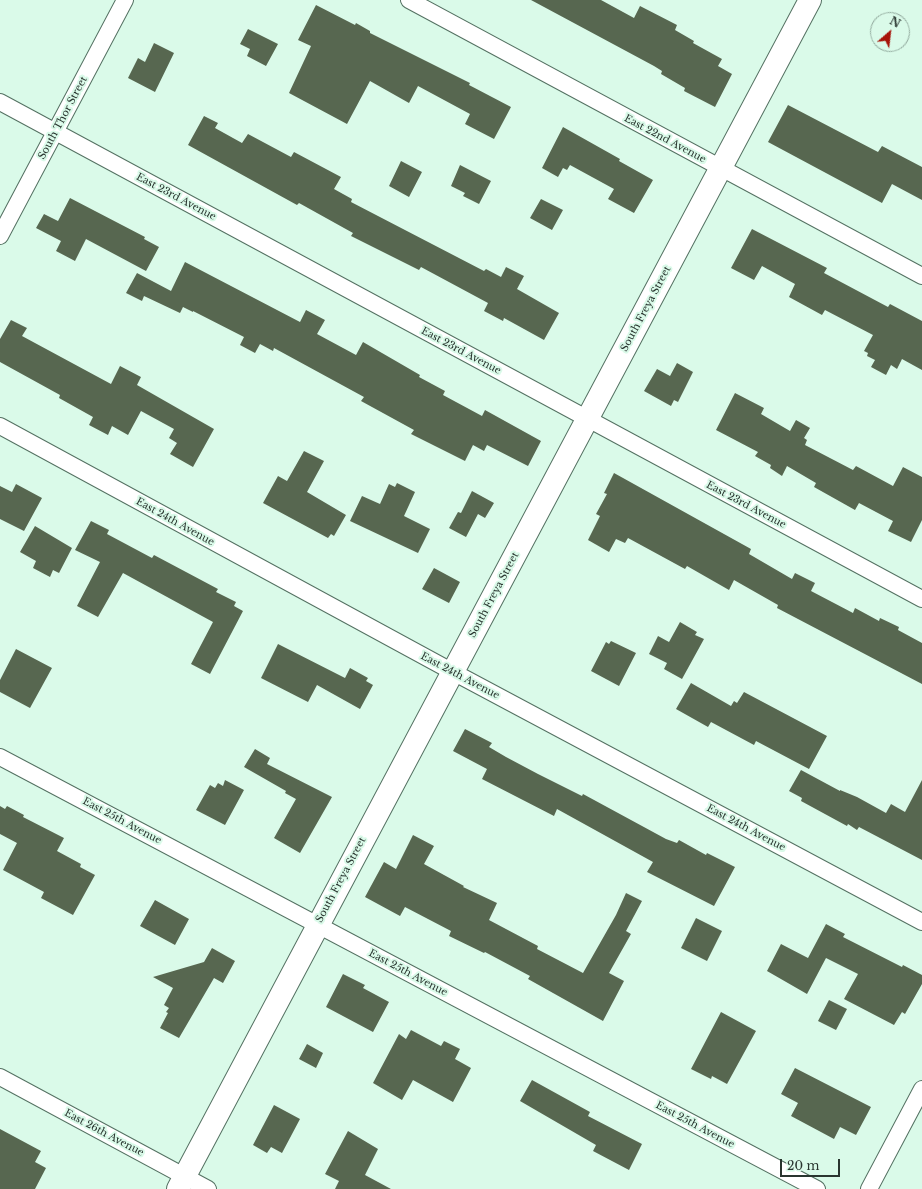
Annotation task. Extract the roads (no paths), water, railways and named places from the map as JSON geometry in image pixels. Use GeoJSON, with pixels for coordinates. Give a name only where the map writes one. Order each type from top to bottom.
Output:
{"type":"FeatureCollection","features":[{"type":"Feature","properties":{"kind":"main road","name":"South Freya Street"},"geometry":{"type":"LineString","coordinates":[[181,1183],[810,0]]}},
{"type":"Feature","properties":{"kind":"street","name":"South Thor Street"},"geometry":{"type":"LineString","coordinates":[[0,236],[125,0]]}},
{"type":"Feature","properties":{"kind":"street","name":"East 22nd Avenue"},"geometry":{"type":"LineString","coordinates":[[409,0],[922,276]]}},
{"type":"Feature","properties":{"kind":"street","name":"East 23rd Avenue"},"geometry":{"type":"LineString","coordinates":[[0,102],[922,600]]}},
{"type":"Feature","properties":{"kind":"street","name":"East 24th Avenue"},"geometry":{"type":"LineString","coordinates":[[0,426],[453,672],[922,922]]}},
{"type":"Feature","properties":{"kind":"street","name":"East 25th Avenue"},"geometry":{"type":"LineString","coordinates":[[0,756],[317,926],[817,1189]]}},
{"type":"Feature","properties":{"kind":"street","name":"East 26th Avenue"},"geometry":{"type":"LineString","coordinates":[[0,1077],[181,1183],[208,1189]]}},
{"type":"Feature","properties":{"kind":"street"},"geometry":{"type":"LineString","coordinates":[[869,1189],[922,1089]]}}]}
